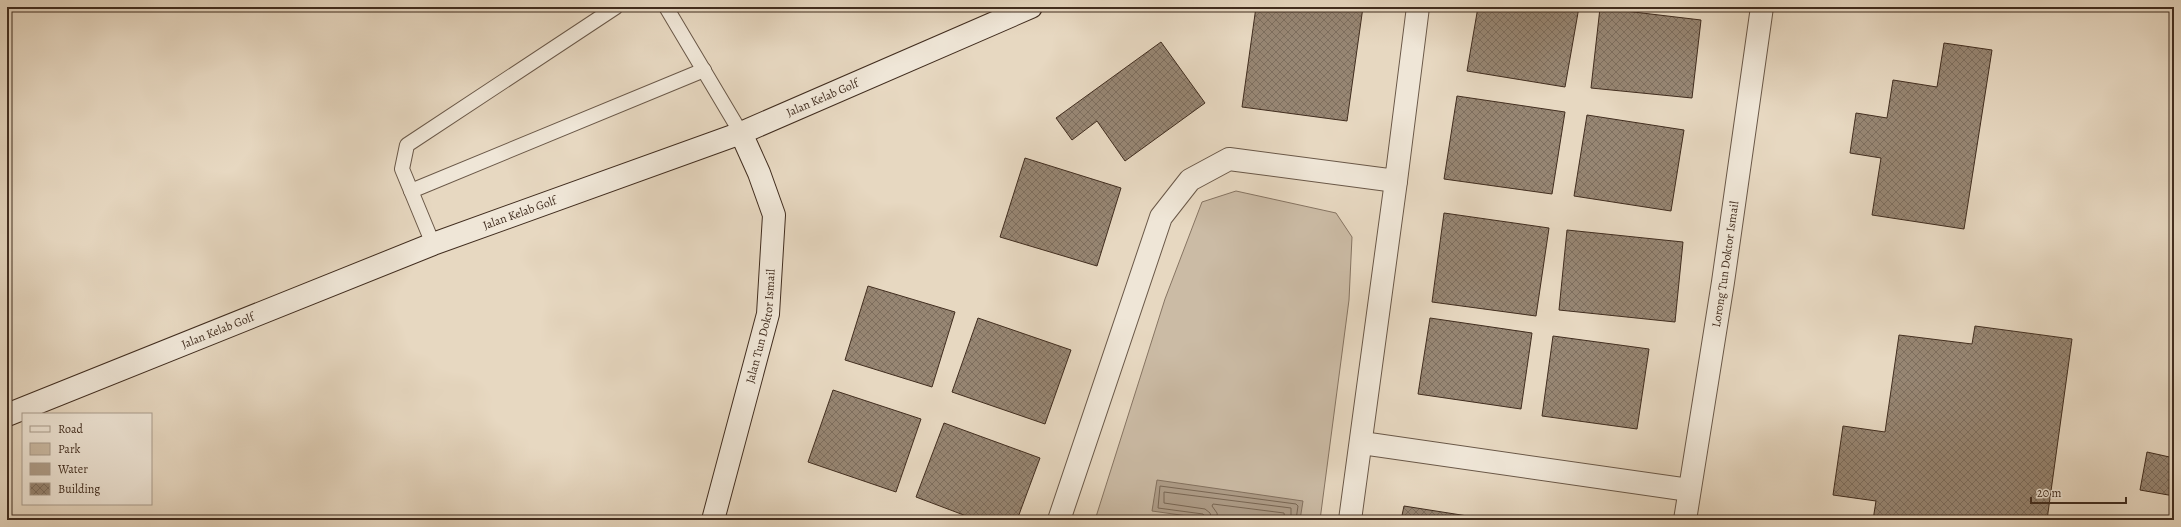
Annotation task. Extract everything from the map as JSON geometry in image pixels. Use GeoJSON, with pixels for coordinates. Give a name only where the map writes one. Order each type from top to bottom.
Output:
{"type":"FeatureCollection","features":[{"type":"Feature","properties":{"kind":"street","name":"Jalan Kelab Golf"},"geometry":{"type":"LineString","coordinates":[[7,415],[433,244],[741,133],[1031,7]]}},
{"type":"Feature","properties":{"kind":"street"},"geometry":{"type":"LineString","coordinates":[[1350,520],[1362,444],[1418,7]]}},
{"type":"Feature","properties":{"kind":"street","name":"Lorong Tun Doktor Ismail"},"geometry":{"type":"LineString","coordinates":[[1685,520],[1723,282],[1762,7]]}},
{"type":"Feature","properties":{"kind":"street","name":"Jalan Tun Doktor Ismail"},"geometry":{"type":"LineString","coordinates":[[718,519],[768,314],[774,215],[759,173],[741,133]]}},
{"type":"Feature","properties":{"kind":"street"},"geometry":{"type":"LineString","coordinates":[[1059,520],[1161,217],[1190,180],[1229,159],[1396,181]]}},
{"type":"Feature","properties":{"kind":"street"},"geometry":{"type":"LineString","coordinates":[[1362,444],[1689,490]]}},
{"type":"Feature","properties":{"kind":"lane"},"geometry":{"type":"LineString","coordinates":[[433,244],[402,169],[407,145],[616,7]]}},
{"type":"Feature","properties":{"kind":"lane"},"geometry":{"type":"LineString","coordinates":[[666,7],[741,133]]}},
{"type":"Feature","properties":{"kind":"lane"},"geometry":{"type":"LineString","coordinates":[[412,191],[704,70]]}},
{"type":"Feature","properties":{"kind":"green space"},"geometry":{"type":"Polygon","coordinates":[[[1236,191],[1336,213],[1352,237],[1349,300],[1320,520],[1095,520],[1165,299],[1202,202],[1236,191]]]}},
{"type":"Feature","properties":{"kind":"water"},"geometry":{"type":"Polygon","coordinates":[[[1157,480],[1303,501],[1300,520],[1216,520],[1152,511],[1157,480]]]}},
{"type":"Feature","properties":{"kind":"building"},"geometry":{"type":"Polygon","coordinates":[[[1256,7],[1363,7],[1347,121],[1242,107],[1256,7]]]}},
{"type":"Feature","properties":{"kind":"building"},"geometry":{"type":"Polygon","coordinates":[[[1478,7],[1579,7],[1565,87],[1467,71],[1478,7]]]}},
{"type":"Feature","properties":{"kind":"building"},"geometry":{"type":"Polygon","coordinates":[[[1600,8],[1701,20],[1692,98],[1591,88],[1600,8]]]}},
{"type":"Feature","properties":{"kind":"building"},"geometry":{"type":"Polygon","coordinates":[[[1161,42],[1205,103],[1125,161],[1097,121],[1072,140],[1056,118],[1161,42]]]}},
{"type":"Feature","properties":{"kind":"building"},"geometry":{"type":"Polygon","coordinates":[[[1944,43],[1992,50],[1964,229],[1872,215],[1881,158],[1850,153],[1856,113],[1887,118],[1893,80],[1937,87],[1944,43]]]}},
{"type":"Feature","properties":{"kind":"building"},"geometry":{"type":"Polygon","coordinates":[[[1457,96],[1565,112],[1552,194],[1444,179],[1457,96]]]}},
{"type":"Feature","properties":{"kind":"building"},"geometry":{"type":"Polygon","coordinates":[[[1587,115],[1684,130],[1671,211],[1574,196],[1587,115]]]}},
{"type":"Feature","properties":{"kind":"building"},"geometry":{"type":"Polygon","coordinates":[[[1025,158],[1121,188],[1097,266],[1000,237],[1025,158]]]}},
{"type":"Feature","properties":{"kind":"building"},"geometry":{"type":"Polygon","coordinates":[[[1444,213],[1549,228],[1536,316],[1432,302],[1444,213]]]}},
{"type":"Feature","properties":{"kind":"building"},"geometry":{"type":"Polygon","coordinates":[[[1567,230],[1683,242],[1675,322],[1559,310],[1567,230]]]}},
{"type":"Feature","properties":{"kind":"building"},"geometry":{"type":"Polygon","coordinates":[[[868,286],[955,312],[932,387],[845,360],[868,286]]]}},
{"type":"Feature","properties":{"kind":"building"},"geometry":{"type":"Polygon","coordinates":[[[978,318],[1071,350],[1045,424],[952,392],[978,318]]]}},
{"type":"Feature","properties":{"kind":"building"},"geometry":{"type":"Polygon","coordinates":[[[1430,318],[1532,333],[1521,409],[1418,394],[1430,318]]]}},
{"type":"Feature","properties":{"kind":"building"},"geometry":{"type":"Polygon","coordinates":[[[1975,326],[2072,339],[2047,520],[1873,520],[1876,501],[1833,495],[1843,426],[1885,432],[1899,335],[1972,344],[1975,326]]]}},
{"type":"Feature","properties":{"kind":"building"},"geometry":{"type":"Polygon","coordinates":[[[1553,336],[1649,349],[1637,429],[1542,416],[1553,336]]]}},
{"type":"Feature","properties":{"kind":"building"},"geometry":{"type":"Polygon","coordinates":[[[833,390],[921,419],[896,492],[808,462],[833,390]]]}},
{"type":"Feature","properties":{"kind":"building"},"geometry":{"type":"Polygon","coordinates":[[[944,423],[1040,458],[1017,520],[977,520],[916,497],[944,423]]]}},
{"type":"Feature","properties":{"kind":"building"},"geometry":{"type":"Polygon","coordinates":[[[2147,452],[2174,458],[2174,496],[2140,490],[2147,452]]]}},
{"type":"Feature","properties":{"kind":"building"},"geometry":{"type":"Polygon","coordinates":[[[1404,506],[1493,520],[1401,520],[1404,506]]]}}]}
